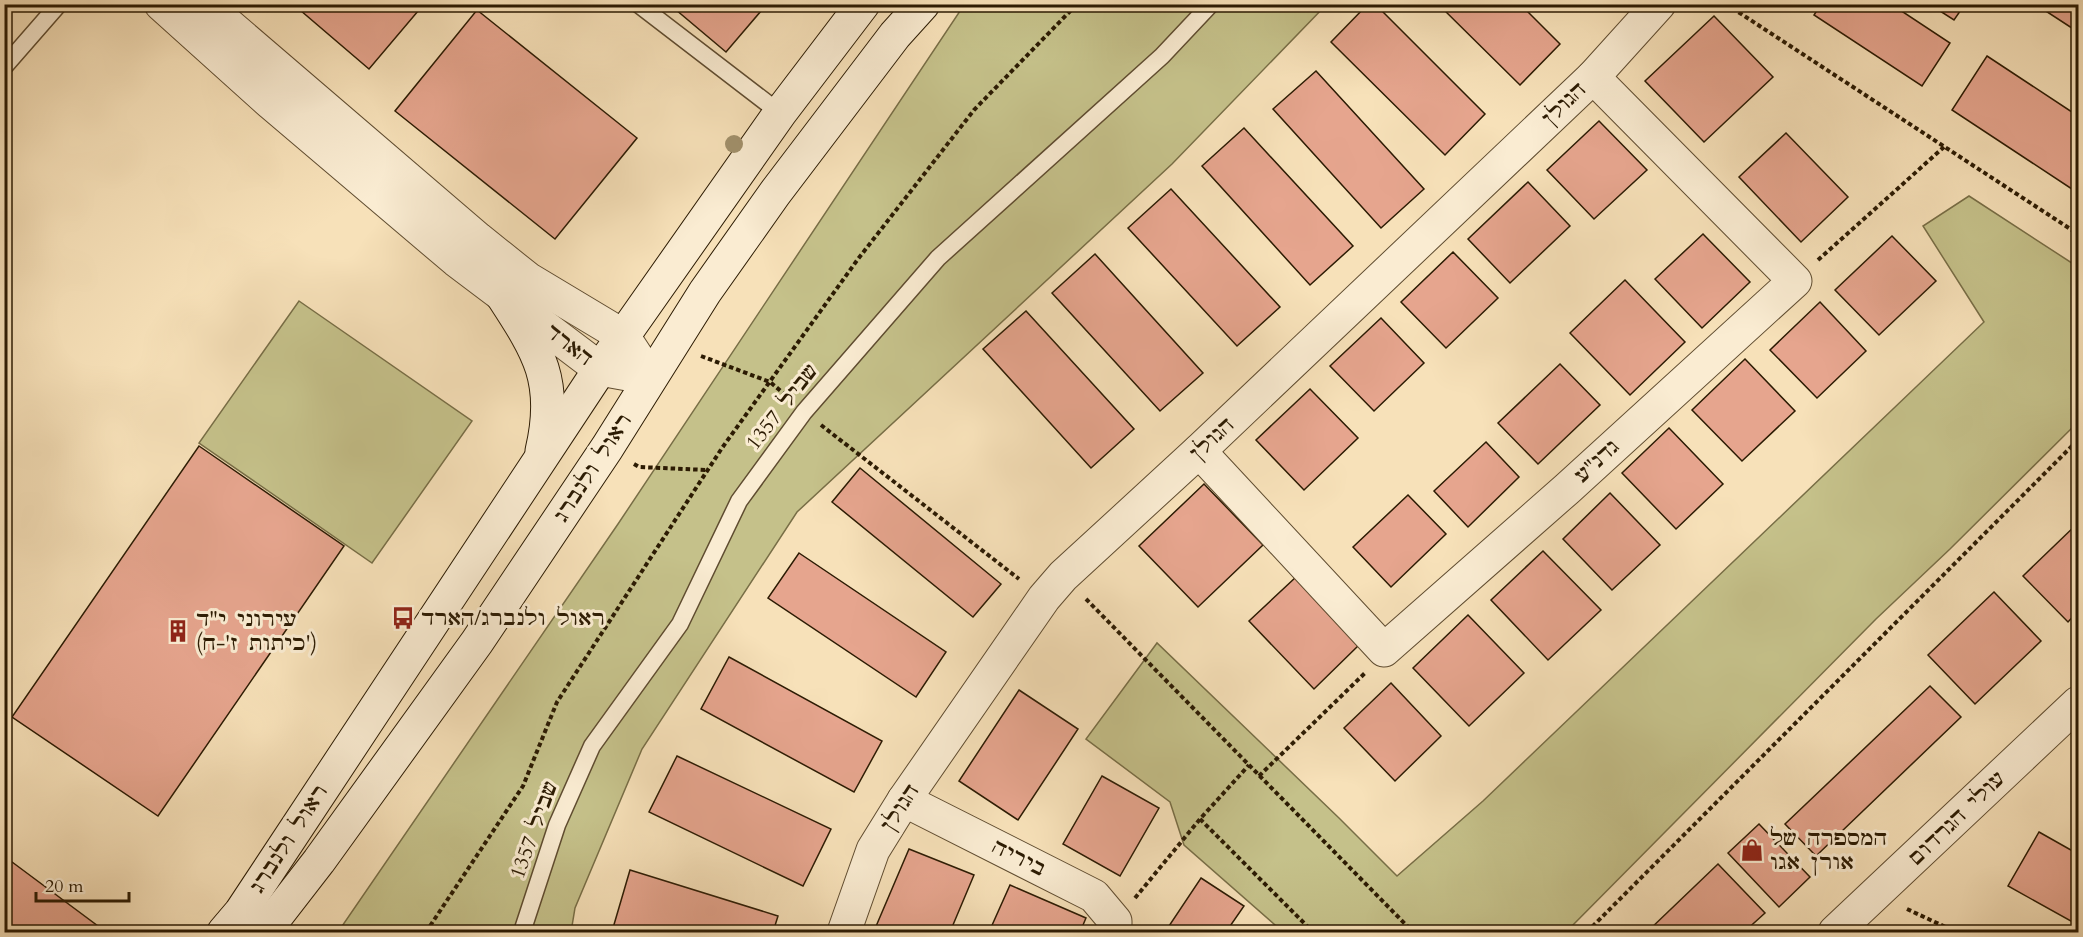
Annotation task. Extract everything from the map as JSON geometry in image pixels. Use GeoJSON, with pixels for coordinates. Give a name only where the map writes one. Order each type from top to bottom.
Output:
{"type":"FeatureCollection","features":[{"type":"Feature","properties":{"kind":"street","name":"הארד"},"geometry":{"type":"LineString","coordinates":[[161,4],[271,103],[456,260],[600,369],[650,378]]}},
{"type":"Feature","properties":{"kind":"street","name":"הארד"},"geometry":{"type":"LineString","coordinates":[[204,4],[460,224],[520,272],[623,336],[650,378]]}},
{"type":"Feature","properties":{"kind":"street","name":"ראול ולנברג"},"geometry":{"type":"LineString","coordinates":[[224,933],[241,912],[600,369],[780,113],[863,4]]}},
{"type":"Feature","properties":{"kind":"street","name":"ראול ולנברג"},"geometry":{"type":"LineString","coordinates":[[264,933],[319,861],[477,642],[607,448],[705,292],[775,193],[896,35],[923,4]]}},
{"type":"Feature","properties":{"kind":"street","name":"הגולן"},"geometry":{"type":"LineString","coordinates":[[844,933],[873,849],[904,800],[1054,587],[1593,76],[1659,4]]}},
{"type":"Feature","properties":{"kind":"street"},"geometry":{"type":"LineString","coordinates":[[1593,76],[1795,281]]}},
{"type":"Feature","properties":{"kind":"street","name":"גדנ\"ע"},"geometry":{"type":"LineString","coordinates":[[1384,650],[1567,489],[1795,281]]}},
{"type":"Feature","properties":{"kind":"street"},"geometry":{"type":"LineString","coordinates":[[500,292],[532,341],[544,372],[547,388],[547,429],[540,458]]}},
{"type":"Feature","properties":{"kind":"street"},"geometry":{"type":"LineString","coordinates":[[1199,451],[1384,650]]}},
{"type":"Feature","properties":{"kind":"street","name":"עולי הגרדום"},"geometry":{"type":"LineString","coordinates":[[1835,933],[2079,702]]}},
{"type":"Feature","properties":{"kind":"street","name":"ביריה"},"geometry":{"type":"LineString","coordinates":[[904,800],[1094,896],[1115,927]]}},
{"type":"Feature","properties":{"kind":"lane"},"geometry":{"type":"LineString","coordinates":[[4,67],[59,4]]}},
{"type":"Feature","properties":{"kind":"lane"},"geometry":{"type":"LineString","coordinates":[[638,4],[780,113]]}},
{"type":"Feature","properties":{"kind":"lane","name":"שביל 1357"},"geometry":{"type":"LineString","coordinates":[[522,933],[557,825],[592,746],[680,624],[739,501],[804,412],[938,258],[1162,56],[1211,4]]}},
{"type":"Feature","properties":{"kind":"path"},"geometry":{"type":"LineString","coordinates":[[426,933],[523,786],[557,702],[707,470],[858,259],[974,110],[1077,4]]}},
{"type":"Feature","properties":{"kind":"path"},"geometry":{"type":"LineString","coordinates":[[1726,4],[2079,234]]}},
{"type":"Feature","properties":{"kind":"path"},"geometry":{"type":"LineString","coordinates":[[1795,281],[1944,147]]}},
{"type":"Feature","properties":{"kind":"path"},"geometry":{"type":"LineString","coordinates":[[679,334],[702,357],[770,382],[804,412],[1054,587],[1249,765],[1413,933]]}},
{"type":"Feature","properties":{"kind":"path"},"geometry":{"type":"LineString","coordinates":[[1587,933],[2079,440]]}},
{"type":"Feature","properties":{"kind":"path"},"geometry":{"type":"LineString","coordinates":[[607,448],[639,467],[707,470]]}},
{"type":"Feature","properties":{"kind":"path"},"geometry":{"type":"LineString","coordinates":[[1259,776],[1379,660],[1384,650]]}},
{"type":"Feature","properties":{"kind":"path"},"geometry":{"type":"LineString","coordinates":[[1115,927],[1200,819],[1249,765]]}},
{"type":"Feature","properties":{"kind":"path"},"geometry":{"type":"LineString","coordinates":[[1200,819],[1313,933]]}},
{"type":"Feature","properties":{"kind":"path"},"geometry":{"type":"LineString","coordinates":[[1877,894],[1956,933]]}},
{"type":"Feature","properties":{"kind":"shaded area"},"geometry":{"type":"Polygon","coordinates":[[[964,5],[1326,5],[1172,164],[797,512],[642,749],[575,908],[571,932],[338,932],[618,524],[964,5]]]}},
{"type":"Feature","properties":{"kind":"shaded area"},"geometry":{"type":"Polygon","coordinates":[[[1969,196],[2078,267],[2078,422],[1876,619],[1566,932],[1283,932],[1184,845],[1170,802],[1086,739],[1157,643],[1397,876],[1483,801],[1984,322],[1923,226],[1969,196]]]}},
{"type":"Feature","properties":{"kind":"shaded area"},"geometry":{"type":"Polygon","coordinates":[[[299,301],[472,421],[372,563],[199,443],[299,301]]]}},
{"type":"Feature","properties":{"kind":"building"},"geometry":{"type":"Polygon","coordinates":[[[293,4],[424,4],[369,69],[293,4]]]}},
{"type":"Feature","properties":{"kind":"building"},"geometry":{"type":"Polygon","coordinates":[[[669,4],[767,4],[726,52],[669,4]]]}},
{"type":"Feature","properties":{"kind":"building"},"geometry":{"type":"Polygon","coordinates":[[[1368,4],[1375,4],[1485,114],[1445,155],[1331,42],[1368,4]]]}},
{"type":"Feature","properties":{"kind":"building"},"geometry":{"type":"Polygon","coordinates":[[[1438,4],[1520,4],[1560,44],[1520,85],[1438,4]]]}},
{"type":"Feature","properties":{"kind":"building"},"geometry":{"type":"Polygon","coordinates":[[[1821,4],[1891,4],[1950,43],[1922,86],[1814,15],[1821,4]]]}},
{"type":"Feature","properties":{"kind":"building"},"geometry":{"type":"Polygon","coordinates":[[[1929,4],[1965,4],[1954,20],[1929,4]]]}},
{"type":"Feature","properties":{"kind":"building"},"geometry":{"type":"Polygon","coordinates":[[[2039,4],[2078,4],[2078,32],[2038,6],[2039,4]]]}},
{"type":"Feature","properties":{"kind":"building"},"geometry":{"type":"Polygon","coordinates":[[[477,10],[637,138],[555,239],[395,111],[477,10]]]}},
{"type":"Feature","properties":{"kind":"building"},"geometry":{"type":"Polygon","coordinates":[[[1714,16],[1773,77],[1704,142],[1645,81],[1714,16]]]}},
{"type":"Feature","properties":{"kind":"building"},"geometry":{"type":"Polygon","coordinates":[[[1987,56],[2078,116],[2078,193],[1952,110],[1987,56]]]}},
{"type":"Feature","properties":{"kind":"building"},"geometry":{"type":"Polygon","coordinates":[[[1316,71],[1424,189],[1381,228],[1273,109],[1316,71]]]}},
{"type":"Feature","properties":{"kind":"building"},"geometry":{"type":"Polygon","coordinates":[[[1599,121],[1647,170],[1594,219],[1547,170],[1599,121]]]}},
{"type":"Feature","properties":{"kind":"building"},"geometry":{"type":"Polygon","coordinates":[[[1244,128],[1353,246],[1310,285],[1202,166],[1244,128]]]}},
{"type":"Feature","properties":{"kind":"building"},"geometry":{"type":"Polygon","coordinates":[[[1786,133],[1848,197],[1801,242],[1739,177],[1786,133]]]}},
{"type":"Feature","properties":{"kind":"building"},"geometry":{"type":"Polygon","coordinates":[[[1528,182],[1570,226],[1510,283],[1468,239],[1528,182]]]}},
{"type":"Feature","properties":{"kind":"building"},"geometry":{"type":"Polygon","coordinates":[[[1171,189],[1280,307],[1237,346],[1128,228],[1171,189]]]}},
{"type":"Feature","properties":{"kind":"building"},"geometry":{"type":"Polygon","coordinates":[[[1703,234],[1750,282],[1702,328],[1655,279],[1703,234]]]}},
{"type":"Feature","properties":{"kind":"building"},"geometry":{"type":"Polygon","coordinates":[[[1892,236],[1936,281],[1879,335],[1835,290],[1892,236]]]}},
{"type":"Feature","properties":{"kind":"building"},"geometry":{"type":"Polygon","coordinates":[[[1453,252],[1498,298],[1446,348],[1401,302],[1453,252]]]}},
{"type":"Feature","properties":{"kind":"building"},"geometry":{"type":"Polygon","coordinates":[[[1095,254],[1203,373],[1160,411],[1052,293],[1095,254]]]}},
{"type":"Feature","properties":{"kind":"building"},"geometry":{"type":"Polygon","coordinates":[[[1625,280],[1685,342],[1630,395],[1570,333],[1625,280]]]}},
{"type":"Feature","properties":{"kind":"building"},"geometry":{"type":"Polygon","coordinates":[[[1820,302],[1866,351],[1817,398],[1770,350],[1820,302]]]}},
{"type":"Feature","properties":{"kind":"building"},"geometry":{"type":"Polygon","coordinates":[[[1026,311],[1134,429],[1091,468],[983,349],[1026,311]]]}},
{"type":"Feature","properties":{"kind":"building"},"geometry":{"type":"Polygon","coordinates":[[[1381,318],[1424,363],[1374,411],[1330,366],[1381,318]]]}},
{"type":"Feature","properties":{"kind":"building"},"geometry":{"type":"Polygon","coordinates":[[[1745,359],[1795,411],[1742,461],[1692,410],[1745,359]]]}},
{"type":"Feature","properties":{"kind":"building"},"geometry":{"type":"Polygon","coordinates":[[[1560,364],[1600,405],[1538,464],[1498,423],[1560,364]]]}},
{"type":"Feature","properties":{"kind":"building"},"geometry":{"type":"Polygon","coordinates":[[[1310,389],[1358,438],[1304,490],[1256,440],[1310,389]]]}},
{"type":"Feature","properties":{"kind":"building"},"geometry":{"type":"Polygon","coordinates":[[[1669,428],[1723,484],[1676,529],[1622,473],[1669,428]]]}},
{"type":"Feature","properties":{"kind":"building"},"geometry":{"type":"Polygon","coordinates":[[[1486,442],[1519,477],[1468,527],[1434,491],[1486,442]]]}},
{"type":"Feature","properties":{"kind":"building","name":"עירוני י\"ד (כיתות ז'-ח')"},"geometry":{"type":"Polygon","coordinates":[[[199,446],[344,546],[158,816],[12,717],[199,446]]]}},
{"type":"Feature","properties":{"kind":"building"},"geometry":{"type":"Polygon","coordinates":[[[860,468],[1001,584],[973,617],[832,502],[860,468]]]}},
{"type":"Feature","properties":{"kind":"building"},"geometry":{"type":"Polygon","coordinates":[[[1204,484],[1263,545],[1198,607],[1139,546],[1204,484]]]}},
{"type":"Feature","properties":{"kind":"building"},"geometry":{"type":"Polygon","coordinates":[[[1610,493],[1660,545],[1612,590],[1563,539],[1610,493]]]}},
{"type":"Feature","properties":{"kind":"building"},"geometry":{"type":"Polygon","coordinates":[[[1408,495],[1446,534],[1391,587],[1353,547],[1408,495]]]}},
{"type":"Feature","properties":{"kind":"building"},"geometry":{"type":"Polygon","coordinates":[[[2078,523],[2078,611],[2068,622],[2023,576],[2078,523]]]}},
{"type":"Feature","properties":{"kind":"building"},"geometry":{"type":"Polygon","coordinates":[[[1543,551],[1601,610],[1548,660],[1491,600],[1543,551]]]}},
{"type":"Feature","properties":{"kind":"building"},"geometry":{"type":"Polygon","coordinates":[[[799,553],[946,652],[916,697],[768,598],[799,553]]]}},
{"type":"Feature","properties":{"kind":"building"},"geometry":{"type":"Polygon","coordinates":[[[1296,577],[1360,644],[1314,689],[1249,621],[1296,577]]]}},
{"type":"Feature","properties":{"kind":"building"},"geometry":{"type":"Polygon","coordinates":[[[1994,592],[2041,641],[1975,704],[1928,655],[1994,592]]]}},
{"type":"Feature","properties":{"kind":"building"},"geometry":{"type":"Polygon","coordinates":[[[1468,615],[1524,673],[1469,726],[1413,668],[1468,615]]]}},
{"type":"Feature","properties":{"kind":"building"},"geometry":{"type":"Polygon","coordinates":[[[729,657],[882,741],[854,792],[701,709],[729,657]]]}},
{"type":"Feature","properties":{"kind":"building"},"geometry":{"type":"Polygon","coordinates":[[[1391,683],[1441,736],[1395,781],[1344,728],[1391,683]]]}},
{"type":"Feature","properties":{"kind":"building"},"geometry":{"type":"Polygon","coordinates":[[[1930,686],[1961,717],[1816,856],[1785,824],[1930,686]]]}},
{"type":"Feature","properties":{"kind":"building"},"geometry":{"type":"Polygon","coordinates":[[[1019,690],[1078,729],[1018,820],[959,781],[1019,690]]]}},
{"type":"Feature","properties":{"kind":"building"},"geometry":{"type":"Polygon","coordinates":[[[677,756],[831,829],[803,886],[649,812],[677,756]]]}},
{"type":"Feature","properties":{"kind":"building"},"geometry":{"type":"Polygon","coordinates":[[[1102,776],[1159,808],[1120,876],[1063,844],[1102,776]]]}},
{"type":"Feature","properties":{"kind":"building"},"geometry":{"type":"Polygon","coordinates":[[[1759,824],[1810,877],[1779,907],[1728,853],[1759,824]]]}},
{"type":"Feature","properties":{"kind":"building"},"geometry":{"type":"Polygon","coordinates":[[[2039,832],[2078,854],[2078,925],[2008,886],[2039,832]]]}},
{"type":"Feature","properties":{"kind":"building"},"geometry":{"type":"Polygon","coordinates":[[[909,849],[974,875],[950,932],[874,931],[909,849]]]}},
{"type":"Feature","properties":{"kind":"building"},"geometry":{"type":"Polygon","coordinates":[[[4,856],[106,932],[4,932],[4,856]]]}},
{"type":"Feature","properties":{"kind":"building"},"geometry":{"type":"Polygon","coordinates":[[[1718,864],[1765,913],[1744,932],[1647,932],[1718,864]]]}},
{"type":"Feature","properties":{"kind":"building"},"geometry":{"type":"Polygon","coordinates":[[[630,870],[778,916],[773,932],[628,932],[613,928],[630,870]]]}},
{"type":"Feature","properties":{"kind":"building"},"geometry":{"type":"Polygon","coordinates":[[[1201,878],[1244,906],[1226,932],[1165,932],[1201,878]]]}},
{"type":"Feature","properties":{"kind":"building"},"geometry":{"type":"Polygon","coordinates":[[[1010,885],[1086,918],[1080,932],[989,932],[1010,885]]]}},
{"type":"Feature","properties":{"kind":"place","name":"ראול ולנברג/הארד"},"geometry":{"type":"Point","coordinates":[403,618]}},
{"type":"Feature","properties":{"kind":"place","name":"עירוני י\"ד (כיתות ז'-ח')"},"geometry":{"type":"Point","coordinates":[178,631]}},
{"type":"Feature","properties":{"kind":"place","name":"המספרה של אורן אגו"},"geometry":{"type":"Point","coordinates":[1752,850]}}]}
